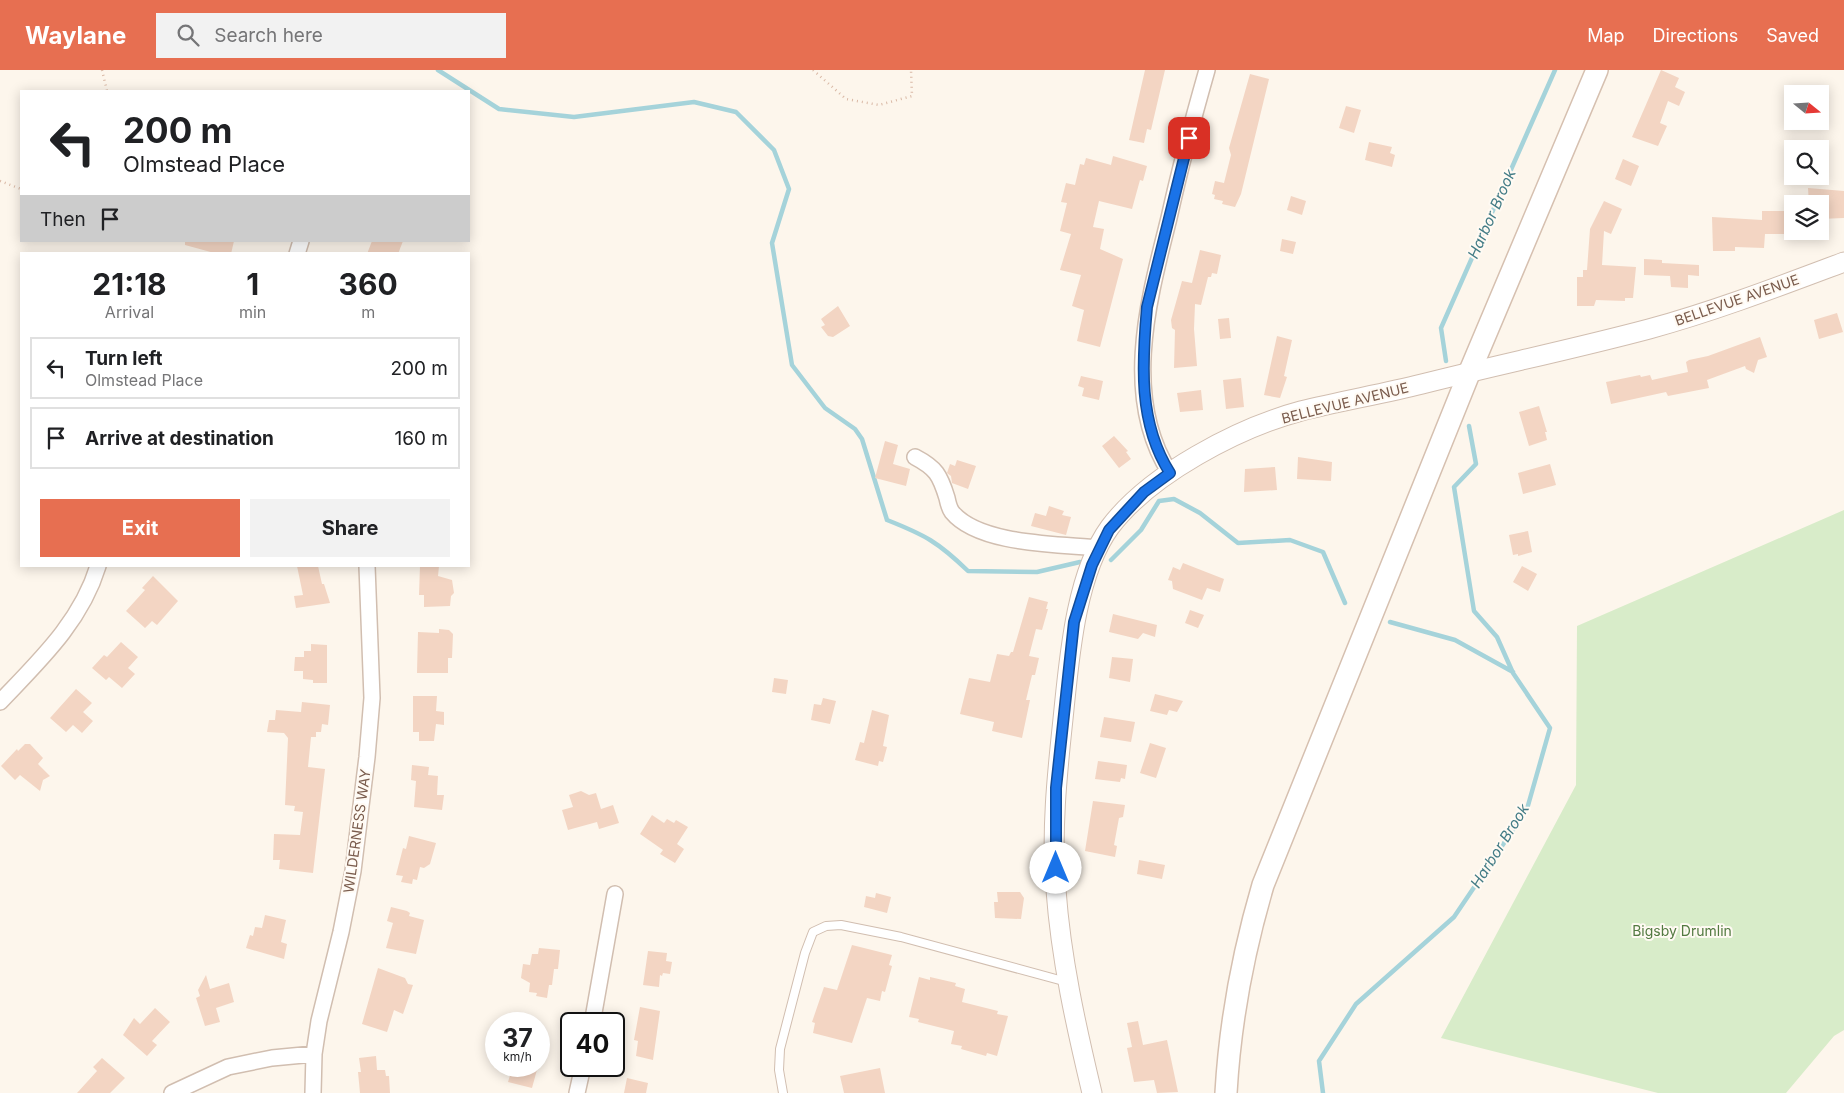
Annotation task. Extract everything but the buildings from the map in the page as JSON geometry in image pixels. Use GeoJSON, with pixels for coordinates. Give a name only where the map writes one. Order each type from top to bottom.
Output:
{"type":"FeatureCollection","features":[{"type":"Feature","properties":{"kind":"main road"},"geometry":{"type":"LineString","coordinates":[[1226,1093],[1234,1003],[1250,930],[1263,885],[1470,371],[1597,70]]}},
{"type":"Feature","properties":{"kind":"street"},"geometry":{"type":"LineString","coordinates":[[1170,473],[1154,440],[1144,398],[1147,307],[1207,70]]}},
{"type":"Feature","properties":{"kind":"street","name":"BELLEVUE AVENUE"},"geometry":{"type":"LineString","coordinates":[[1092,1093],[1067,982],[1056,888],[1056,788],[1074,622],[1099,548],[1109,530],[1124,511],[1144,492],[1170,473],[1239,434],[1299,412],[1650,328],[1741,301],[1844,262]]}},
{"type":"Feature","properties":{"kind":"street"},"geometry":{"type":"LineString","coordinates":[[915,457],[932,466],[938,474],[950,510],[959,520],[974,528],[1020,540],[1099,548]]}},
{"type":"Feature","properties":{"kind":"street"},"geometry":{"type":"LineString","coordinates":[[0,702],[69,626],[82,604],[98,567]]}},
{"type":"Feature","properties":{"kind":"street","name":"WILDERNESS WAY"},"geometry":{"type":"LineString","coordinates":[[312,1093],[318,1021],[341,932],[353,871],[367,757],[372,698],[367,567]]}},
{"type":"Feature","properties":{"kind":"street"},"geometry":{"type":"LineString","coordinates":[[594,1012],[615,894]]}},
{"type":"Feature","properties":{"kind":"street"},"geometry":{"type":"LineString","coordinates":[[172,1093],[228,1067],[272,1058],[314,1054]]}},
{"type":"Feature","properties":{"kind":"street"},"geometry":{"type":"LineString","coordinates":[[577,1093],[581,1077]]}},
{"type":"Feature","properties":{"kind":"lane"},"geometry":{"type":"LineString","coordinates":[[783,1093],[779,1070],[780,1049],[802,963],[813,932],[826,926],[842,925],[901,937],[1067,982]]}},
{"type":"Feature","properties":{"kind":"path"},"geometry":{"type":"LineString","coordinates":[[102,70],[107,90]]}},
{"type":"Feature","properties":{"kind":"path"},"geometry":{"type":"LineString","coordinates":[[813,70],[846,99],[878,105],[912,96],[912,70]]}},
{"type":"Feature","properties":{"kind":"path"},"geometry":{"type":"LineString","coordinates":[[0,181],[20,189]]}},
{"type":"Feature","properties":{"kind":"green space","name":"Bigsby Drumlin"},"geometry":{"type":"Polygon","coordinates":[[[1844,510],[1844,1030],[1834,1036],[1786,1093],[1658,1093],[1441,1038],[1576,785],[1577,626],[1844,510]]]}},
{"type":"Feature","properties":{"kind":"waterway"},"geometry":{"type":"LineString","coordinates":[[438,70],[469,90]]}},
{"type":"Feature","properties":{"kind":"waterway","name":"Harbor Brook"},"geometry":{"type":"LineString","coordinates":[[1446,361],[1441,328],[1555,70]]}},
{"type":"Feature","properties":{"kind":"waterway"},"geometry":{"type":"LineString","coordinates":[[470,90],[499,109],[574,117],[694,102],[736,112],[774,150],[789,189],[772,243],[792,365],[825,408],[855,429],[862,439],[887,520],[930,540],[968,571],[1037,572],[1080,562]]}},
{"type":"Feature","properties":{"kind":"waterway","name":"Harbor Brook"},"geometry":{"type":"LineString","coordinates":[[1323,1093],[1319,1061],[1356,1004],[1454,917],[1527,809],[1550,728],[1513,673],[1497,637],[1474,611],[1454,487],[1476,464],[1469,426]]}},
{"type":"Feature","properties":{"kind":"waterway"},"geometry":{"type":"LineString","coordinates":[[1111,560],[1141,530],[1159,501],[1174,499],[1200,513],[1238,543],[1290,540],[1323,552],[1345,603]]}},
{"type":"Feature","properties":{"kind":"waterway"},"geometry":{"type":"LineString","coordinates":[[1390,622],[1455,640],[1513,672]]}},
{"type":"Feature","properties":{"kind":"route"},"geometry":{"type":"LineString","coordinates":[[1056,868],[1056,788],[1074,622],[1092,565],[1109,530],[1124,511],[1144,492],[1170,473],[1162,460],[1154,440],[1144,398],[1145,335],[1147,307],[1189,138]]}}]}
